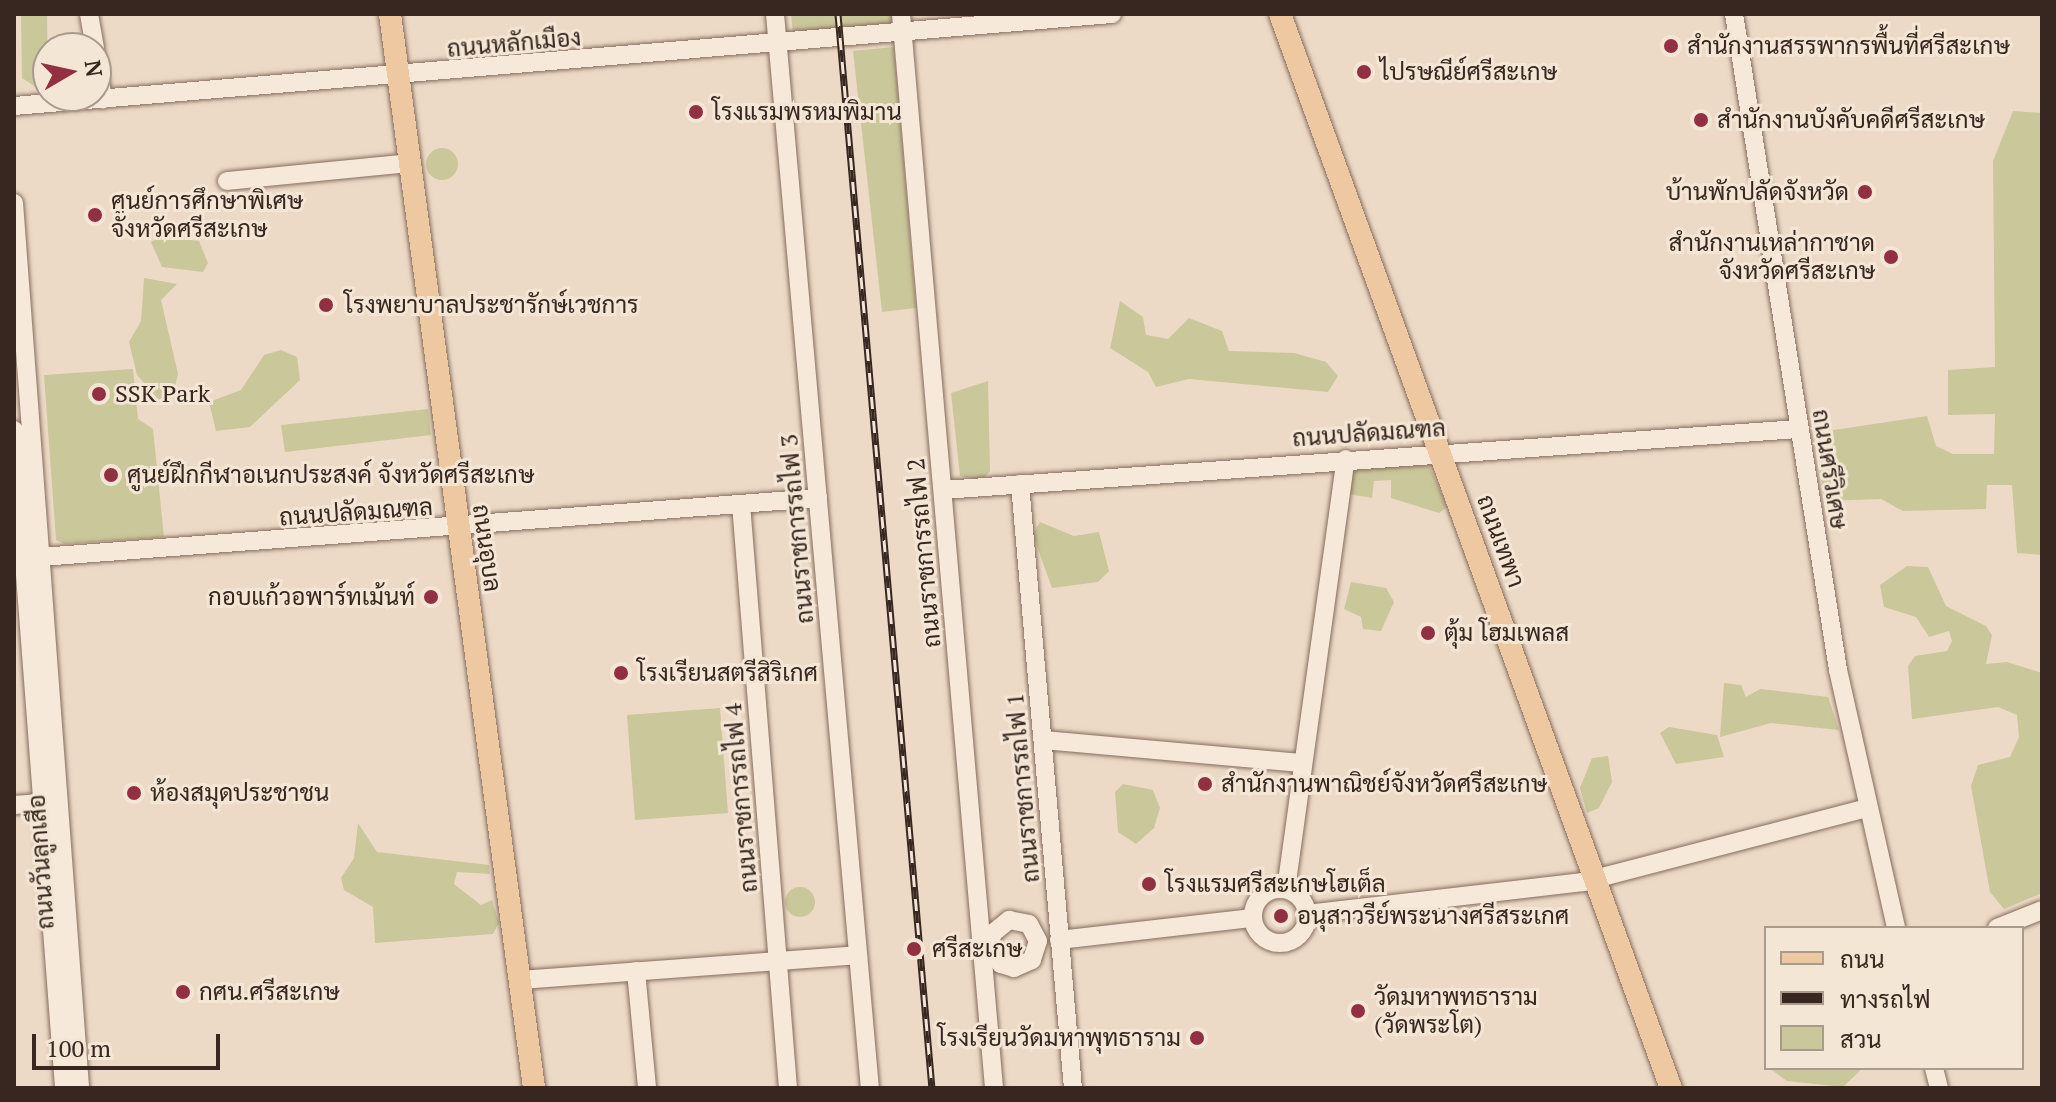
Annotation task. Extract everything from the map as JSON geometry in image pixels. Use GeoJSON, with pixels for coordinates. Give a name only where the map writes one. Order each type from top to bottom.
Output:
{"type":"FeatureCollection","features":[{"type":"Feature","properties":{"kind":"main road","name":"ถนนอุบล"},"geometry":{"type":"LineString","coordinates":[[390,14],[534,1088]]}},
{"type":"Feature","properties":{"kind":"main road","name":"ถนนเทพา"},"geometry":{"type":"LineString","coordinates":[[1280,14],[1671,1088]]}},
{"type":"Feature","properties":{"kind":"street","name":"ถนนราชการรถไฟ 3"},"geometry":{"type":"LineString","coordinates":[[775,14],[870,1088]]}},
{"type":"Feature","properties":{"kind":"street","name":"ถนนราชการรถไฟ 2"},"geometry":{"type":"LineString","coordinates":[[901,14],[978,907],[986,946]]}},
{"type":"Feature","properties":{"kind":"street","name":"ถนนหลักเมือง"},"geometry":{"type":"LineString","coordinates":[[112,98],[778,46],[903,34],[1003,19],[1112,14]]}},
{"type":"Feature","properties":{"kind":"street","name":"ถนนศรีวิเศษ"},"geometry":{"type":"LineString","coordinates":[[1734,14],[1799,429],[1868,808],[1896,926]]}},
{"type":"Feature","properties":{"kind":"street"},"geometry":{"type":"LineString","coordinates":[[227,181],[410,163]]}},
{"type":"Feature","properties":{"kind":"street","name":"ถนนวันลูกเสือ"},"geometry":{"type":"LineString","coordinates":[[14,203],[25,453],[72,1083]]}},
{"type":"Feature","properties":{"kind":"street","name":"ถนนปลัดมณฑล"},"geometry":{"type":"LineString","coordinates":[[943,490],[1440,451],[1799,429]]}},
{"type":"Feature","properties":{"kind":"street","name":"ถนนวันลูกเสือ"},"geometry":{"type":"LineString","coordinates":[[14,430],[25,453]]}},
{"type":"Feature","properties":{"kind":"street"},"geometry":{"type":"LineString","coordinates":[[1307,914],[1286,889],[1346,459]]}},
{"type":"Feature","properties":{"kind":"street","name":"ถนนราชการรถไฟ 1"},"geometry":{"type":"LineString","coordinates":[[1020,484],[1073,1088]]}},
{"type":"Feature","properties":{"kind":"street","name":"ถนนปลัดมณฑล"},"geometry":{"type":"LineString","coordinates":[[41,557],[459,529],[818,498]]}},
{"type":"Feature","properties":{"kind":"street","name":"ถนนราชการรถไฟ 4"},"geometry":{"type":"LineString","coordinates":[[741,504],[788,1088]]}},
{"type":"Feature","properties":{"kind":"street","name":"ถนนวันลูกเสือ"},"geometry":{"type":"LineString","coordinates":[[29,506],[41,557],[53,802]]}},
{"type":"Feature","properties":{"kind":"street"},"geometry":{"type":"LineString","coordinates":[[1044,740],[1303,763]]}},
{"type":"Feature","properties":{"kind":"street"},"geometry":{"type":"LineString","coordinates":[[14,805],[53,802]]}},
{"type":"Feature","properties":{"kind":"street"},"geometry":{"type":"LineString","coordinates":[[1253,918],[1267,939],[1287,942],[1307,914],[1595,878],[1868,808]]}},
{"type":"Feature","properties":{"kind":"street"},"geometry":{"type":"LineString","coordinates":[[1253,918],[1262,895],[1286,889]]}},
{"type":"Feature","properties":{"kind":"street"},"geometry":{"type":"LineString","coordinates":[[978,907],[1003,923]]}},
{"type":"Feature","properties":{"kind":"street"},"geometry":{"type":"LineString","coordinates":[[2002,926],[2042,910]]}},
{"type":"Feature","properties":{"kind":"street"},"geometry":{"type":"LineString","coordinates":[[1033,929],[1057,914]]}},
{"type":"Feature","properties":{"kind":"street"},"geometry":{"type":"LineString","coordinates":[[1059,940],[1253,918]]}},
{"type":"Feature","properties":{"kind":"street"},"geometry":{"type":"LineString","coordinates":[[994,1088],[983,968],[986,946],[1003,923],[1016,920],[1033,929]]}},
{"type":"Feature","properties":{"kind":"street"},"geometry":{"type":"LineString","coordinates":[[1033,929],[1036,954]]}},
{"type":"Feature","properties":{"kind":"street"},"geometry":{"type":"LineString","coordinates":[[986,946],[1007,967],[1021,967],[1036,954]]}},
{"type":"Feature","properties":{"kind":"street"},"geometry":{"type":"LineString","coordinates":[[1036,954],[1061,969]]}},
{"type":"Feature","properties":{"kind":"street"},"geometry":{"type":"LineString","coordinates":[[519,980],[858,955]]}},
{"type":"Feature","properties":{"kind":"street"},"geometry":{"type":"LineString","coordinates":[[636,971],[647,1088]]}},
{"type":"Feature","properties":{"kind":"green space"},"geometry":{"type":"Polygon","coordinates":[[[21,14],[47,14],[47,32],[32,32],[32,85],[22,78],[21,14]]]}},
{"type":"Feature","properties":{"kind":"green space"},"geometry":{"type":"Polygon","coordinates":[[[791,14],[891,14],[892,23],[793,33],[791,14]]]}},
{"type":"Feature","properties":{"kind":"green space"},"geometry":{"type":"Polygon","coordinates":[[[894,47],[916,308],[882,312],[853,51],[894,47]]]}},
{"type":"Feature","properties":{"kind":"green space"},"geometry":{"type":"Polygon","coordinates":[[[2013,111],[2042,113],[2042,555],[2017,553],[2012,485],[1987,485],[1986,509],[1903,511],[1881,499],[1825,501],[1814,433],[1927,416],[1936,446],[1953,454],[1994,454],[1995,414],[1948,415],[1948,370],[1995,367],[1993,161],[2013,111]]]}},
{"type":"Feature","properties":{"kind":"green space"},"geometry":{"type":"Polygon","coordinates":[[[442,148],[454,152],[458,164],[454,176],[442,180],[430,176],[426,164],[430,152],[442,148]]]}},
{"type":"Feature","properties":{"kind":"green space"},"geometry":{"type":"Polygon","coordinates":[[[162,236],[199,241],[208,263],[203,272],[162,267],[151,242],[162,236]]]}},
{"type":"Feature","properties":{"kind":"green space"},"geometry":{"type":"Polygon","coordinates":[[[144,278],[177,284],[161,300],[178,374],[174,390],[159,400],[137,375],[129,342],[141,321],[144,278]]]}},
{"type":"Feature","properties":{"kind":"green space"},"geometry":{"type":"Polygon","coordinates":[[[1120,301],[1143,317],[1146,335],[1168,339],[1189,318],[1222,331],[1229,351],[1294,353],[1326,362],[1338,376],[1328,392],[1189,379],[1156,387],[1148,372],[1110,348],[1120,301]]]}},
{"type":"Feature","properties":{"kind":"green space"},"geometry":{"type":"Polygon","coordinates":[[[281,350],[297,357],[300,380],[250,427],[216,431],[209,402],[241,390],[264,355],[281,350]]]}},
{"type":"Feature","properties":{"kind":"green space"},"geometry":{"type":"Polygon","coordinates":[[[133,369],[138,419],[153,429],[164,537],[65,544],[56,540],[44,375],[133,369]]]}},
{"type":"Feature","properties":{"kind":"green space"},"geometry":{"type":"Polygon","coordinates":[[[988,381],[990,471],[983,480],[960,476],[951,393],[988,381]]]}},
{"type":"Feature","properties":{"kind":"green space"},"geometry":{"type":"Polygon","coordinates":[[[428,409],[431,435],[285,452],[281,425],[428,409]]]}},
{"type":"Feature","properties":{"kind":"green space"},"geometry":{"type":"Polygon","coordinates":[[[1427,460],[1447,507],[1439,513],[1391,498],[1391,480],[1374,481],[1372,498],[1348,494],[1353,469],[1427,460]]]}},
{"type":"Feature","properties":{"kind":"green space"},"geometry":{"type":"Polygon","coordinates":[[[1040,522],[1074,536],[1099,532],[1109,571],[1098,582],[1052,588],[1033,535],[1040,522]]]}},
{"type":"Feature","properties":{"kind":"green space"},"geometry":{"type":"Polygon","coordinates":[[[1907,566],[1928,567],[1946,606],[1986,626],[1992,635],[1986,664],[2007,662],[2042,673],[2042,893],[2004,909],[1990,892],[1971,786],[1978,765],[2010,757],[2019,737],[2017,715],[1998,707],[1912,719],[1908,666],[1915,656],[1947,651],[1952,641],[1949,631],[1929,637],[1916,617],[1884,607],[1880,585],[1907,566]]]}},
{"type":"Feature","properties":{"kind":"green space"},"geometry":{"type":"Polygon","coordinates":[[[1351,582],[1386,588],[1394,602],[1381,631],[1363,629],[1361,617],[1344,609],[1351,582]]]}},
{"type":"Feature","properties":{"kind":"green space"},"geometry":{"type":"Polygon","coordinates":[[[1724,683],[1741,685],[1746,697],[1760,689],[1828,697],[1839,730],[1771,723],[1720,737],[1724,683]]]}},
{"type":"Feature","properties":{"kind":"green space"},"geometry":{"type":"Polygon","coordinates":[[[720,708],[728,813],[635,820],[627,715],[720,708]]]}},
{"type":"Feature","properties":{"kind":"green space"},"geometry":{"type":"Polygon","coordinates":[[[1669,727],[1717,735],[1724,757],[1676,764],[1660,733],[1669,727]]]}},
{"type":"Feature","properties":{"kind":"green space"},"geometry":{"type":"Polygon","coordinates":[[[1608,756],[1612,782],[1599,808],[1587,813],[1580,788],[1592,758],[1608,756]]]}},
{"type":"Feature","properties":{"kind":"green space"},"geometry":{"type":"Polygon","coordinates":[[[1123,784],[1153,790],[1160,808],[1154,828],[1136,844],[1118,832],[1115,792],[1123,784]]]}},
{"type":"Feature","properties":{"kind":"green space"},"geometry":{"type":"Polygon","coordinates":[[[358,823],[377,852],[489,865],[490,874],[457,872],[454,884],[481,905],[492,900],[499,923],[493,934],[375,943],[373,907],[344,890],[341,878],[354,858],[358,823]]]}},
{"type":"Feature","properties":{"kind":"green space"},"geometry":{"type":"Polygon","coordinates":[[[800,887],[810,892],[815,902],[810,912],[800,917],[790,912],[785,902],[790,892],[800,887]]]}},
{"type":"Feature","properties":{"kind":"green space"},"geometry":{"type":"Polygon","coordinates":[[[1772,1070],[1861,1070],[1843,1087],[1787,1081],[1772,1070]]]}},
{"type":"Feature","properties":{"kind":"railway"},"geometry":{"type":"LineString","coordinates":[[838,14],[932,1088]]}},
{"type":"Feature","properties":{"kind":"place","name":"สำนักงานสรรพากรพื้นที่ศรีสะเกษ"},"geometry":{"type":"Point","coordinates":[1671,46]}},
{"type":"Feature","properties":{"kind":"place","name":"ไปรษณีย์ศรีสะเกษ"},"geometry":{"type":"Point","coordinates":[1364,72]}},
{"type":"Feature","properties":{"kind":"place","name":"โรงแรมพรหมพิมาน"},"geometry":{"type":"Point","coordinates":[696,112]}},
{"type":"Feature","properties":{"kind":"place","name":"สำนักงานบังคับคดีศรีสะเกษ"},"geometry":{"type":"Point","coordinates":[1701,120]}},
{"type":"Feature","properties":{"kind":"place","name":"บ้านพักปลัดจังหวัด"},"geometry":{"type":"Point","coordinates":[1865,192]}},
{"type":"Feature","properties":{"kind":"place","name":"ศูนย์การศึกษาพิเศษ จังหวัดศรีสะเกษ"},"geometry":{"type":"Point","coordinates":[95,215]}},
{"type":"Feature","properties":{"kind":"place","name":"สำนักงานเหล่ากาชาด จังหวัดศรีสะเกษ"},"geometry":{"type":"Point","coordinates":[1891,257]}},
{"type":"Feature","properties":{"kind":"place","name":"โรงพยาบาลประชารักษ์เวชการ"},"geometry":{"type":"Point","coordinates":[326,305]}},
{"type":"Feature","properties":{"kind":"place","name":"SSK Park"},"geometry":{"type":"Point","coordinates":[99,394]}},
{"type":"Feature","properties":{"kind":"place","name":"ศูนย์ฝึกกีฬาอเนกประสงค์ จังหวัดศรีสะเกษ"},"geometry":{"type":"Point","coordinates":[111,475]}},
{"type":"Feature","properties":{"kind":"place","name":"กอบแก้วอพาร์ทเม้นท์"},"geometry":{"type":"Point","coordinates":[431,597]}},
{"type":"Feature","properties":{"kind":"place","name":"ตุ้ม โฮมเพลส"},"geometry":{"type":"Point","coordinates":[1428,633]}},
{"type":"Feature","properties":{"kind":"place","name":"โรงเรียนสตรีสิริเกศ"},"geometry":{"type":"Point","coordinates":[621,673]}},
{"type":"Feature","properties":{"kind":"place","name":"สำนักงานพาณิชย์จังหวัดศรีสะเกษ"},"geometry":{"type":"Point","coordinates":[1205,784]}},
{"type":"Feature","properties":{"kind":"place","name":"ห้องสมุดประชาชน"},"geometry":{"type":"Point","coordinates":[134,793]}},
{"type":"Feature","properties":{"kind":"place","name":"โรงแรมศรีสะเกษโฮเต็ล"},"geometry":{"type":"Point","coordinates":[1149,884]}},
{"type":"Feature","properties":{"kind":"place","name":"อนุสาวรีย์พระนางศรีสระเกศ"},"geometry":{"type":"Point","coordinates":[1281,916]}},
{"type":"Feature","properties":{"kind":"place","name":"ศรีสะเกษ"},"geometry":{"type":"Point","coordinates":[914,949]}},
{"type":"Feature","properties":{"kind":"place","name":"กศน.ศรีสะเกษ"},"geometry":{"type":"Point","coordinates":[183,992]}},
{"type":"Feature","properties":{"kind":"place","name":"วัดมหาพุทธาราม (วัดพระโต)"},"geometry":{"type":"Point","coordinates":[1358,1011]}},
{"type":"Feature","properties":{"kind":"place","name":"โรงเรียนวัดมหาพุทธาราม"},"geometry":{"type":"Point","coordinates":[1197,1038]}}]}
